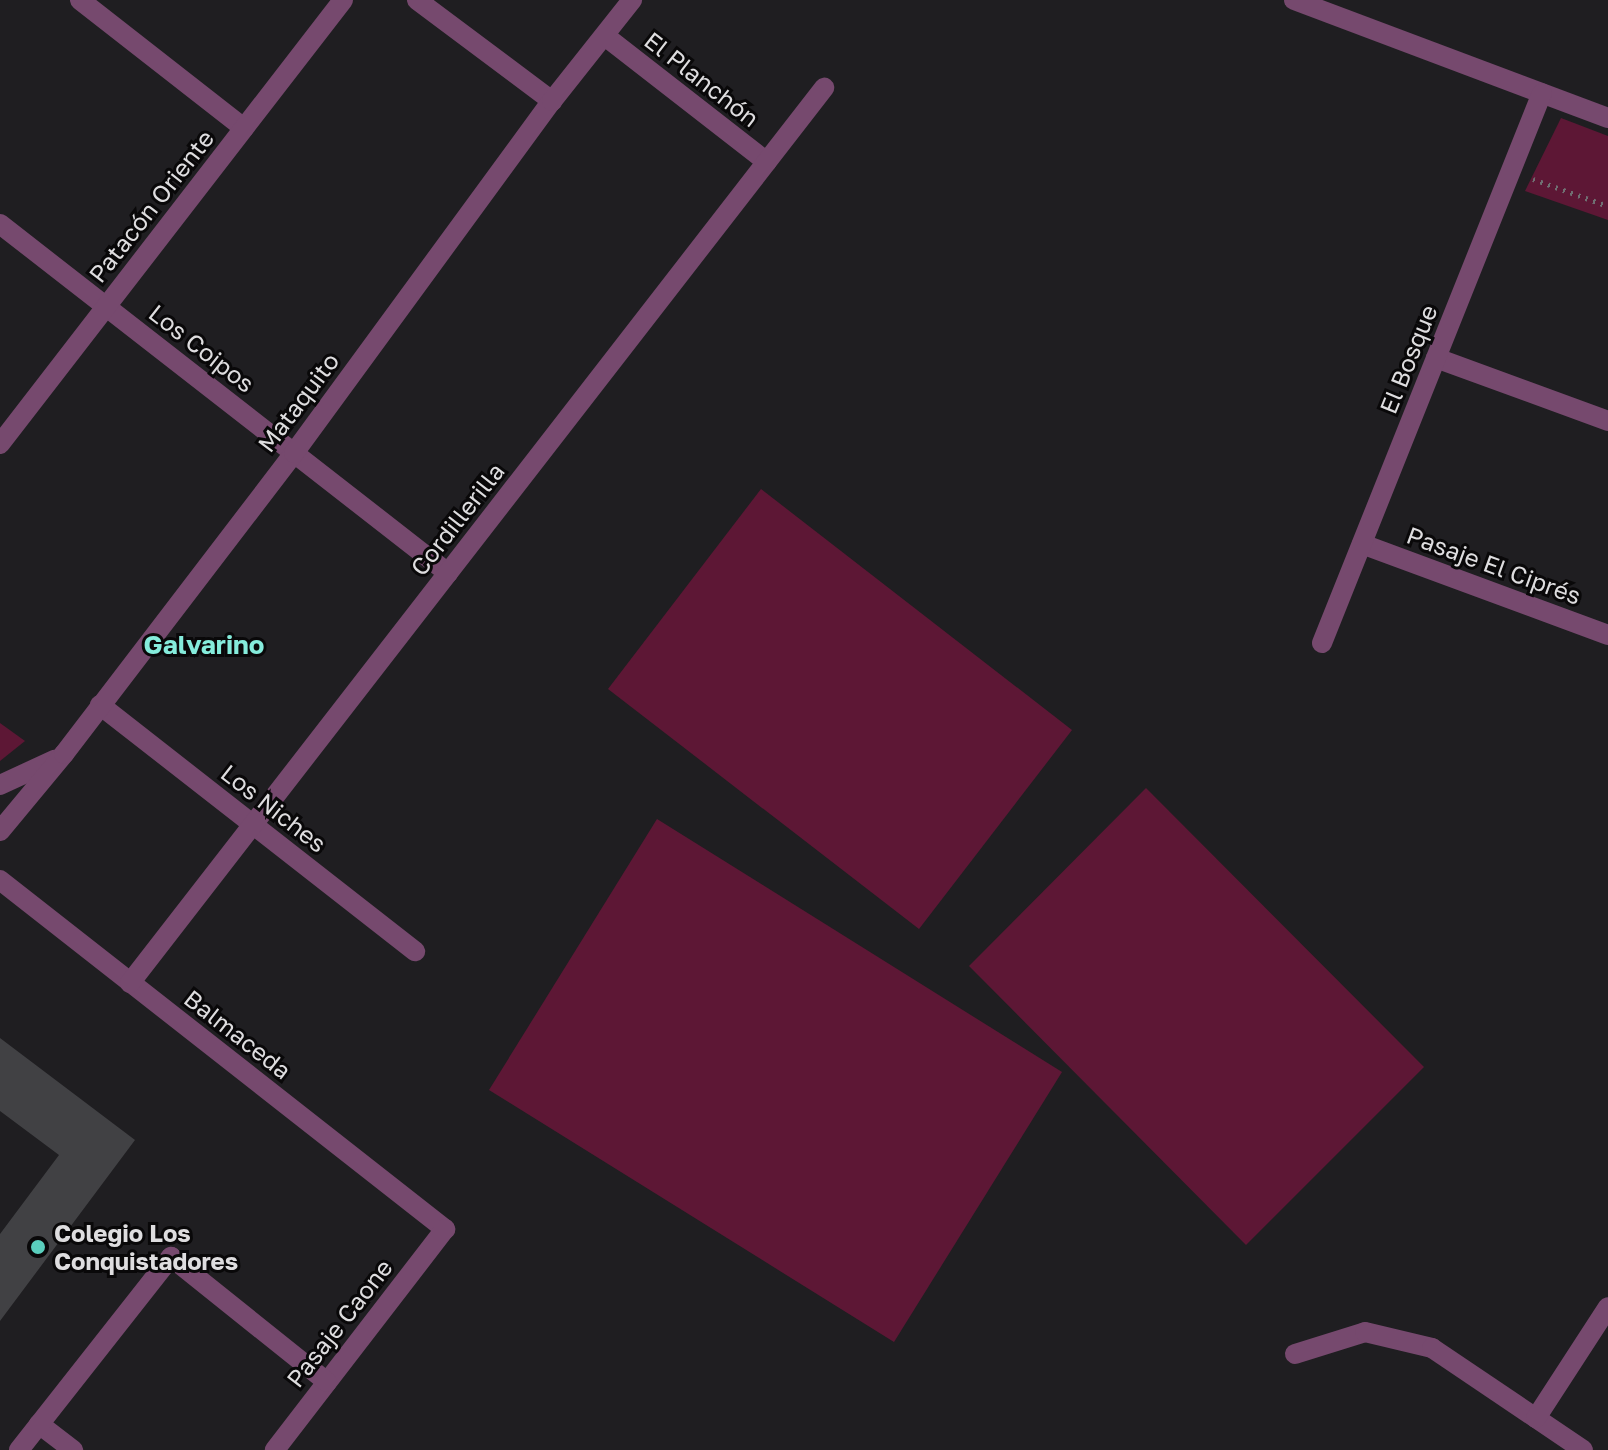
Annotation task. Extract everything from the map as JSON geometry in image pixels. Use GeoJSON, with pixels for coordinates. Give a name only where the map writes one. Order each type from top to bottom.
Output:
{"type":"FeatureCollection","features":[{"type":"Feature","properties":{"kind":"street"},"geometry":{"type":"LineString","coordinates":[[80,0],[244,128]]}},
{"type":"Feature","properties":{"kind":"street","name":"Patacón Oriente"},"geometry":{"type":"LineString","coordinates":[[0,444],[343,0]]}},
{"type":"Feature","properties":{"kind":"street"},"geometry":{"type":"LineString","coordinates":[[417,0],[552,101]]}},
{"type":"Feature","properties":{"kind":"street","name":"Mataquito"},"geometry":{"type":"LineString","coordinates":[[0,831],[64,754],[294,453],[552,101],[632,0]]}},
{"type":"Feature","properties":{"kind":"street"},"geometry":{"type":"LineString","coordinates":[[1294,0],[1608,118]]}},
{"type":"Feature","properties":{"kind":"street","name":"El Planchón"},"geometry":{"type":"LineString","coordinates":[[605,36],[767,162]]}},
{"type":"Feature","properties":{"kind":"street","name":"Cordillerilla"},"geometry":{"type":"LineString","coordinates":[[130,983],[824,88]]}},
{"type":"Feature","properties":{"kind":"street","name":"El Bosque"},"geometry":{"type":"LineString","coordinates":[[1322,643],[1542,93]]}},
{"type":"Feature","properties":{"kind":"street","name":"Los Coipos"},"geometry":{"type":"LineString","coordinates":[[0,224],[448,573]]}},
{"type":"Feature","properties":{"kind":"street"},"geometry":{"type":"LineString","coordinates":[[1436,358],[1608,421]]}},
{"type":"Feature","properties":{"kind":"street","name":"Pasaje El Ciprés"},"geometry":{"type":"LineString","coordinates":[[1362,544],[1608,635]]}},
{"type":"Feature","properties":{"kind":"street","name":"Los Niches"},"geometry":{"type":"LineString","coordinates":[[100,705],[415,951]]}},
{"type":"Feature","properties":{"kind":"street"},"geometry":{"type":"LineString","coordinates":[[0,785],[64,754]]}},
{"type":"Feature","properties":{"kind":"street","name":"Balmaceda"},"geometry":{"type":"LineString","coordinates":[[0,880],[445,1229]]}},
{"type":"Feature","properties":{"kind":"street","name":"Pasaje Caone"},"geometry":{"type":"LineString","coordinates":[[275,1450],[445,1229]]}},
{"type":"Feature","properties":{"kind":"street"},"geometry":{"type":"LineString","coordinates":[[19,1450],[171,1257],[327,1382]]}},
{"type":"Feature","properties":{"kind":"street"},"geometry":{"type":"LineString","coordinates":[[1536,1418],[1608,1307]]}},
{"type":"Feature","properties":{"kind":"street"},"geometry":{"type":"LineString","coordinates":[[1295,1354],[1365,1332],[1432,1348],[1583,1450]]}},
{"type":"Feature","properties":{"kind":"street"},"geometry":{"type":"LineString","coordinates":[[39,1424],[73,1450]]}},
{"type":"Feature","properties":{"kind":"path"},"geometry":{"type":"LineString","coordinates":[[1509,170],[1608,206]]}},
{"type":"Feature","properties":{"kind":"shaded area"},"geometry":{"type":"Polygon","coordinates":[[[1561,118],[1608,136],[1608,220],[1525,191],[1561,118]]]}},
{"type":"Feature","properties":{"kind":"shaded area"},"geometry":{"type":"Polygon","coordinates":[[[761,489],[1072,730],[919,929],[608,689],[761,489]]]}},
{"type":"Feature","properties":{"kind":"shaded area"},"geometry":{"type":"Polygon","coordinates":[[[0,723],[25,741],[0,761],[0,723]]]}},
{"type":"Feature","properties":{"kind":"shaded area"},"geometry":{"type":"Polygon","coordinates":[[[1146,788],[1424,1067],[1246,1245],[969,966],[1146,788]]]}},
{"type":"Feature","properties":{"kind":"shaded area"},"geometry":{"type":"Polygon","coordinates":[[[657,819],[1062,1072],[894,1342],[489,1090],[657,819]]]}},
{"type":"Feature","properties":{"kind":"building","name":"Colegio Los Conquistadores"},"geometry":{"type":"Polygon","coordinates":[[[0,1038],[135,1140],[0,1321],[0,1234],[59,1155],[0,1111],[0,1038]]]}},
{"type":"Feature","properties":{"kind":"place","name":"Colegio Los Conquistadores"},"geometry":{"type":"Point","coordinates":[38,1247]}},
{"type":"Feature","properties":{"kind":"district","name":"Galvarino"},"geometry":{"type":"Point","coordinates":[204,645]}}]}
